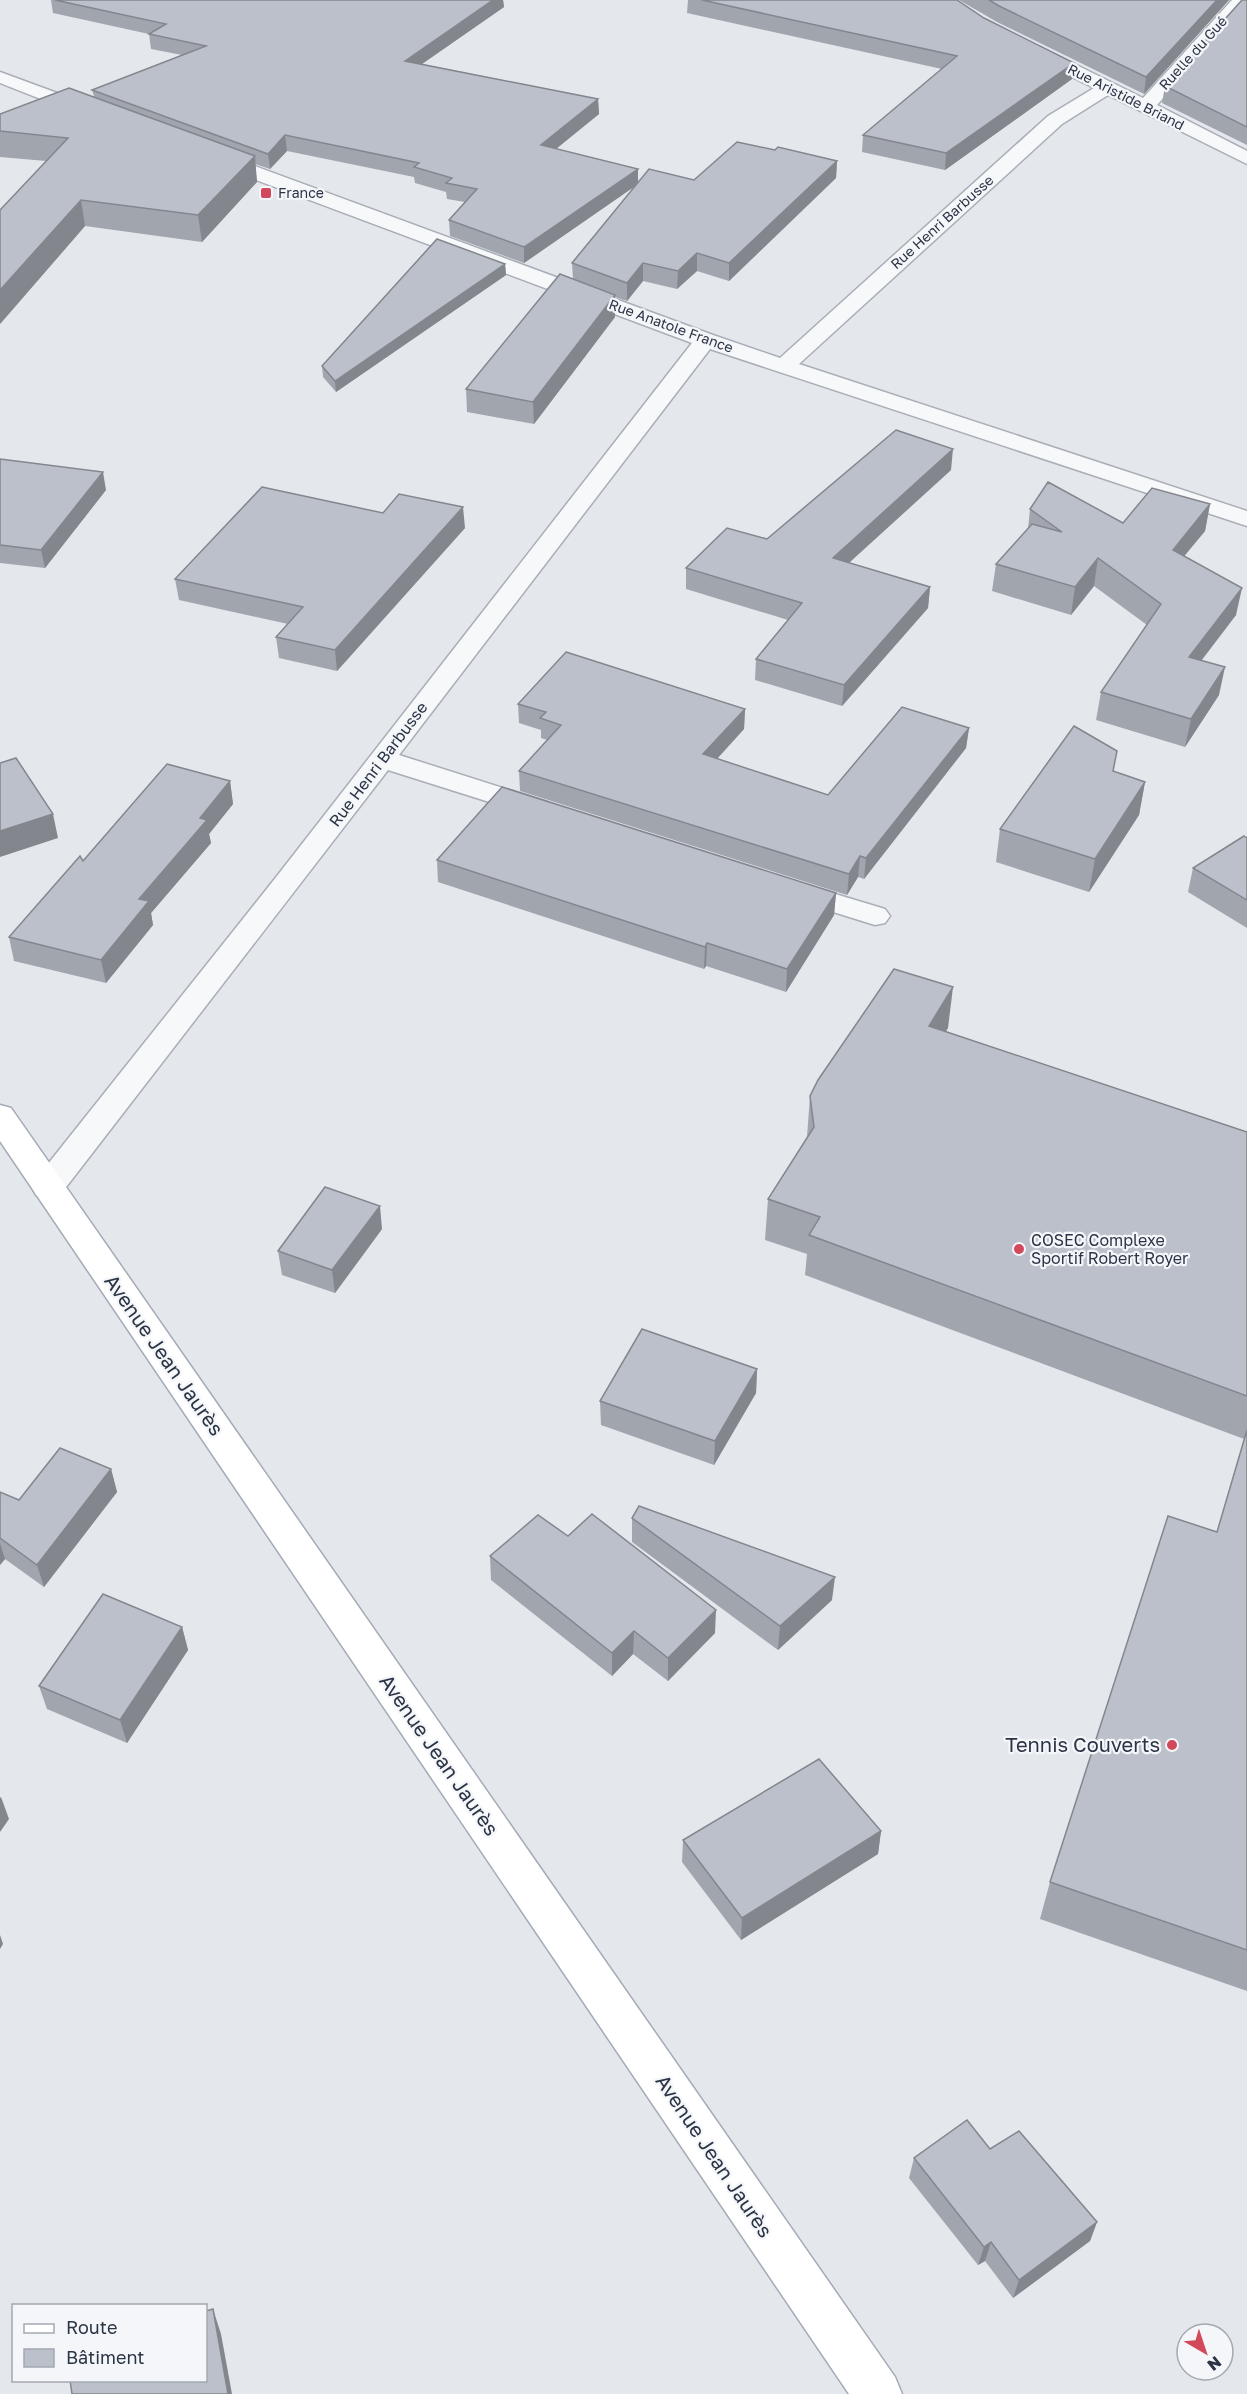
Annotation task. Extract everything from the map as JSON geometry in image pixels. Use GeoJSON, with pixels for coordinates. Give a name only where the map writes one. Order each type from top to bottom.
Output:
{"type":"FeatureCollection","features":[{"type":"Feature","properties":{"kind":"main road","name":"Avenue Jean Jaurès"},"geometry":{"type":"LineString","coordinates":[[0,1116],[878,2394]]}},
{"type":"Feature","properties":{"kind":"street","name":"Ruelle du Gué"},"geometry":{"type":"LineString","coordinates":[[1145,107],[1241,0]]}},
{"type":"Feature","properties":{"kind":"street","name":"Rue Aristide Briand"},"geometry":{"type":"LineString","coordinates":[[1022,45],[1247,158]]}},
{"type":"Feature","properties":{"kind":"street"},"geometry":{"type":"LineString","coordinates":[[3,83],[106,118]]}},
{"type":"Feature","properties":{"kind":"street","name":"Rue Henri Barbusse"},"geometry":{"type":"LineString","coordinates":[[784,366],[1055,120],[1107,88]]}},
{"type":"Feature","properties":{"kind":"street","name":"Rue Anatole France"},"geometry":{"type":"LineString","coordinates":[[193,150],[705,339],[1247,519]]}},
{"type":"Feature","properties":{"kind":"street","name":"Rue Henri Barbusse"},"geometry":{"type":"LineString","coordinates":[[48,1187],[382,759],[705,339]]}},
{"type":"Feature","properties":{"kind":"street"},"geometry":{"type":"LineString","coordinates":[[382,759],[561,816]]}},
{"type":"Feature","properties":{"kind":"street"},"geometry":{"type":"LineString","coordinates":[[763,880],[875,916]]}},
{"type":"Feature","properties":{"kind":"building"},"geometry":{"type":"Polygon","coordinates":[[[55,0],[493,0],[405,61],[598,99],[541,145],[638,169],[524,247],[449,220],[477,189],[446,183],[452,178],[414,167],[419,163],[285,135],[268,154],[92,90],[206,46],[149,34],[166,24],[55,0]]]}},
{"type":"Feature","properties":{"kind":"building"},"geometry":{"type":"Polygon","coordinates":[[[702,0],[957,0],[984,18],[1074,63],[946,153],[863,135],[957,56],[702,0]]]}},
{"type":"Feature","properties":{"kind":"building"},"geometry":{"type":"Polygon","coordinates":[[[989,0],[1217,0],[1146,77],[989,0]]]}},
{"type":"Feature","properties":{"kind":"building"},"geometry":{"type":"Polygon","coordinates":[[[1242,0],[1247,0],[1247,127],[1165,86],[1242,0]]]}},
{"type":"Feature","properties":{"kind":"building"},"geometry":{"type":"Polygon","coordinates":[[[69,88],[255,156],[198,215],[81,200],[0,290],[0,210],[68,138],[0,131],[0,114],[69,88]]]}},
{"type":"Feature","properties":{"kind":"building"},"geometry":{"type":"Polygon","coordinates":[[[737,142],[775,150],[778,147],[837,161],[729,263],[697,253],[678,271],[643,263],[627,283],[572,263],[649,169],[694,180],[737,142]]]}},
{"type":"Feature","properties":{"kind":"building"},"geometry":{"type":"Polygon","coordinates":[[[437,239],[505,264],[335,381],[322,366],[437,239]]]}},
{"type":"Feature","properties":{"kind":"building"},"geometry":{"type":"Polygon","coordinates":[[[560,274],[615,295],[533,402],[466,389],[560,274]]]}},
{"type":"Feature","properties":{"kind":"building"},"geometry":{"type":"Polygon","coordinates":[[[896,430],[953,449],[833,558],[930,587],[844,685],[756,659],[802,603],[686,568],[727,528],[767,539],[896,430]]]}},
{"type":"Feature","properties":{"kind":"building"},"geometry":{"type":"Polygon","coordinates":[[[0,459],[103,472],[41,550],[0,545],[0,459]]]}},
{"type":"Feature","properties":{"kind":"building"},"geometry":{"type":"Polygon","coordinates":[[[1048,482],[1123,523],[1152,488],[1210,504],[1173,550],[1242,588],[1189,657],[1225,667],[1191,719],[1101,692],[1161,604],[1098,558],[1075,587],[996,564],[1032,524],[1062,532],[1030,509],[1048,482]]]}},
{"type":"Feature","properties":{"kind":"building"},"geometry":{"type":"Polygon","coordinates":[[[262,487],[383,513],[399,494],[463,507],[335,650],[276,637],[303,607],[175,579],[262,487]]]}},
{"type":"Feature","properties":{"kind":"building"},"geometry":{"type":"Polygon","coordinates":[[[566,652],[745,709],[703,754],[828,795],[902,707],[969,728],[866,858],[860,856],[849,874],[519,771],[561,725],[540,718],[546,712],[518,704],[566,652]]]}},
{"type":"Feature","properties":{"kind":"building"},"geometry":{"type":"Polygon","coordinates":[[[1074,726],[1117,751],[1113,771],[1145,782],[1095,859],[1000,829],[1074,726]]]}},
{"type":"Feature","properties":{"kind":"building"},"geometry":{"type":"Polygon","coordinates":[[[16,758],[53,814],[0,831],[0,763],[16,758]]]}},
{"type":"Feature","properties":{"kind":"building"},"geometry":{"type":"Polygon","coordinates":[[[167,764],[230,781],[200,818],[207,820],[139,899],[149,901],[101,960],[9,937],[80,856],[83,861],[167,764]]]}},
{"type":"Feature","properties":{"kind":"building"},"geometry":{"type":"Polygon","coordinates":[[[502,787],[836,893],[787,969],[707,943],[705,947],[437,860],[502,787]]]}},
{"type":"Feature","properties":{"kind":"building"},"geometry":{"type":"Polygon","coordinates":[[[1244,836],[1247,838],[1247,900],[1193,868],[1244,836]]]}},
{"type":"Feature","properties":{"kind":"building","name":"COSEC Complexe Sportif Robert Royer"},"geometry":{"type":"Polygon","coordinates":[[[894,969],[953,987],[929,1026],[1247,1132],[1247,1396],[809,1235],[820,1217],[768,1199],[814,1127],[810,1096],[818,1080],[894,969]]]}},
{"type":"Feature","properties":{"kind":"building"},"geometry":{"type":"Polygon","coordinates":[[[325,1187],[380,1206],[332,1270],[278,1251],[325,1187]]]}},
{"type":"Feature","properties":{"kind":"building"},"geometry":{"type":"Polygon","coordinates":[[[642,1329],[757,1369],[715,1441],[600,1401],[642,1329]]]}},
{"type":"Feature","properties":{"kind":"building","name":"Tennis Couverts"},"geometry":{"type":"Polygon","coordinates":[[[1247,1430],[1247,1950],[1050,1882],[1168,1516],[1217,1532],[1247,1430]]]}},
{"type":"Feature","properties":{"kind":"building"},"geometry":{"type":"Polygon","coordinates":[[[60,1448],[111,1469],[37,1565],[0,1538],[0,1492],[19,1500],[60,1448]]]}},
{"type":"Feature","properties":{"kind":"building"},"geometry":{"type":"Polygon","coordinates":[[[639,1506],[835,1577],[780,1626],[632,1518],[639,1506]]]}},
{"type":"Feature","properties":{"kind":"building"},"geometry":{"type":"Polygon","coordinates":[[[592,1514],[716,1610],[668,1658],[634,1631],[612,1653],[490,1556],[538,1515],[568,1536],[592,1514]]]}},
{"type":"Feature","properties":{"kind":"building"},"geometry":{"type":"Polygon","coordinates":[[[103,1594],[182,1627],[120,1720],[39,1686],[103,1594]]]}},
{"type":"Feature","properties":{"kind":"building"},"geometry":{"type":"Polygon","coordinates":[[[819,1759],[881,1831],[742,1918],[683,1840],[819,1759]]]}},
{"type":"Feature","properties":{"kind":"building"},"geometry":{"type":"Polygon","coordinates":[[[967,2120],[990,2149],[1019,2131],[1097,2222],[1019,2280],[991,2242],[984,2247],[914,2158],[967,2120]]]}},
{"type":"Feature","properties":{"kind":"building"},"geometry":{"type":"Polygon","coordinates":[[[213,2309],[228,2394],[72,2394],[70,2382],[207,2382],[207,2311],[213,2309]]]}},
{"type":"Feature","properties":{"kind":"place","name":"France"},"geometry":{"type":"Point","coordinates":[266,193]}},
{"type":"Feature","properties":{"kind":"place","name":"COSEC Complexe Sportif Robert Royer"},"geometry":{"type":"Point","coordinates":[1019,1249]}},
{"type":"Feature","properties":{"kind":"place","name":"Tennis Couverts"},"geometry":{"type":"Point","coordinates":[1172,1745]}}]}
